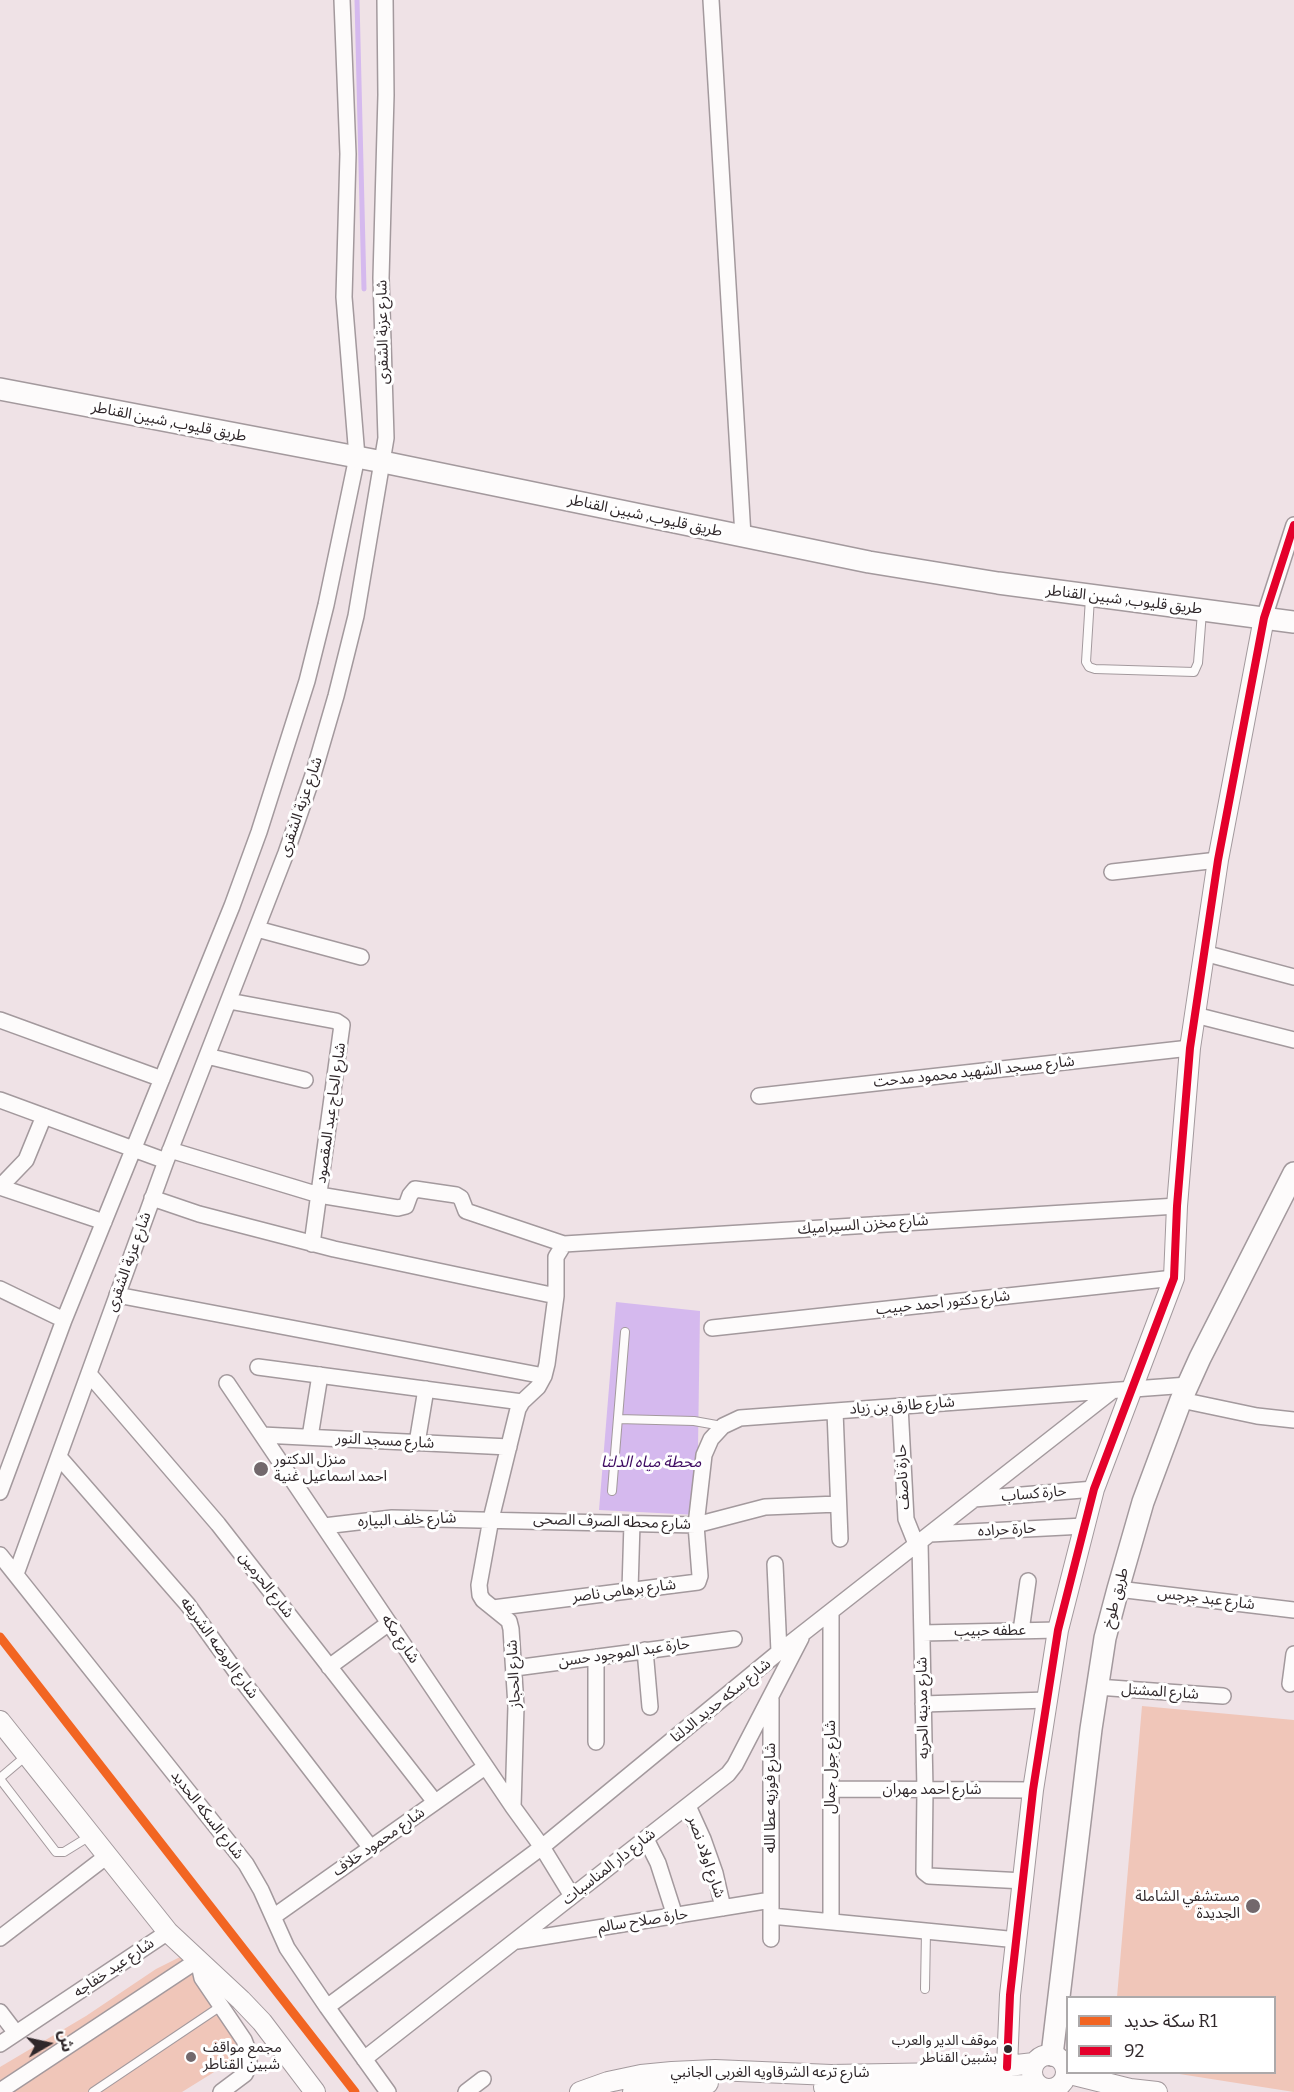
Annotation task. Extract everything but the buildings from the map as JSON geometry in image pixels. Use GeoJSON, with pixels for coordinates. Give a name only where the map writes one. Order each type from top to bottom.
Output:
{"type":"FeatureCollection","features":[{"type":"Feature","properties":{"kind":"main road","name":"طريق قليوب, شبين القناطر"},"geometry":{"type":"LineString","coordinates":[[0,389],[383,462],[869,562],[1091,596],[1293,620]]}},
{"type":"Feature","properties":{"kind":"main road","name":"طريق طوخ"},"geometry":{"type":"LineString","coordinates":[[1043,2059],[1097,1687],[1105,1638],[1118,1589],[1143,1502],[1185,1392],[1294,1173]]}},
{"type":"Feature","properties":{"kind":"street","name":"شارع عزبة الشقرى"},"geometry":{"type":"LineString","coordinates":[[0,1492],[64,1320],[232,906],[284,757],[307,681],[326,605],[357,457],[344,297],[348,154],[342,0]]}},
{"type":"Feature","properties":{"kind":"street","name":"شارع عزبة الشقرى"},"geometry":{"type":"LineString","coordinates":[[16,1574],[152,1198],[257,929],[313,775],[356,616],[383,462],[387,414],[382,353],[381,287],[386,95],[385,0]]}},
{"type":"Feature","properties":{"kind":"street"},"geometry":{"type":"LineString","coordinates":[[711,0],[743,536]]}},
{"type":"Feature","properties":{"kind":"street"},"geometry":{"type":"LineString","coordinates":[[1007,2067],[1010,1995],[1018,1940],[1033,1790],[1058,1630],[1122,1390],[1174,1278],[1177,1206],[1190,1048],[1218,860],[1264,618],[1294,525]]}},
{"type":"Feature","properties":{"kind":"street"},"geometry":{"type":"LineString","coordinates":[[1112,872],[1218,860]]}},
{"type":"Feature","properties":{"kind":"street"},"geometry":{"type":"LineString","coordinates":[[257,929],[361,957]]}},
{"type":"Feature","properties":{"kind":"street"},"geometry":{"type":"LineString","coordinates":[[1204,953],[1294,977]]}},
{"type":"Feature","properties":{"kind":"street","name":"شارع الحاج عبد المقصود"},"geometry":{"type":"LineString","coordinates":[[229,1000],[336,1021],[342,1025],[312,1244]]}},
{"type":"Feature","properties":{"kind":"street"},"geometry":{"type":"LineString","coordinates":[[1195,1015],[1294,1040]]}},
{"type":"Feature","properties":{"kind":"street"},"geometry":{"type":"LineString","coordinates":[[0,1020],[162,1079]]}},
{"type":"Feature","properties":{"kind":"street","name":"شارع مسجد الشهيد محمود مدحت"},"geometry":{"type":"LineString","coordinates":[[759,1096],[1190,1048]]}},
{"type":"Feature","properties":{"kind":"street"},"geometry":{"type":"LineString","coordinates":[[207,1056],[305,1080]]}},
{"type":"Feature","properties":{"kind":"street"},"geometry":{"type":"LineString","coordinates":[[0,1100],[133,1149],[319,1196],[398,1208],[406,1206],[415,1189],[456,1195],[461,1198],[466,1211],[560,1250],[556,1296],[544,1376],[538,1387],[522,1402],[258,1367]]}},
{"type":"Feature","properties":{"kind":"street"},"geometry":{"type":"LineString","coordinates":[[44,1116],[26,1160],[0,1187],[104,1222]]}},
{"type":"Feature","properties":{"kind":"street"},"geometry":{"type":"LineString","coordinates":[[152,1198],[199,1214],[312,1244],[556,1296]]}},
{"type":"Feature","properties":{"kind":"street","name":"شارع مخزن السيراميك"},"geometry":{"type":"LineString","coordinates":[[560,1250],[1177,1206]]}},
{"type":"Feature","properties":{"kind":"street","name":"شارع دكتور احمد حبيب"},"geometry":{"type":"LineString","coordinates":[[712,1328],[1174,1278]]}},
{"type":"Feature","properties":{"kind":"street"},"geometry":{"type":"LineString","coordinates":[[0,1289],[64,1320]]}},
{"type":"Feature","properties":{"kind":"street"},"geometry":{"type":"LineString","coordinates":[[117,1295],[544,1376]]}},
{"type":"Feature","properties":{"kind":"street","name":"شارع الحرمين"},"geometry":{"type":"LineString","coordinates":[[89,1374],[218,1524],[435,1802]]}},
{"type":"Feature","properties":{"kind":"street"},"geometry":{"type":"LineString","coordinates":[[310,1437],[320,1375]]}},
{"type":"Feature","properties":{"kind":"street","name":"شارع مكه"},"geometry":{"type":"LineString","coordinates":[[227,1383],[485,1767],[542,1847],[572,1896]]}},
{"type":"Feature","properties":{"kind":"street"},"geometry":{"type":"LineString","coordinates":[[417,1443],[426,1389]]}},
{"type":"Feature","properties":{"kind":"street","name":"شارع طارق بن زياد"},"geometry":{"type":"LineString","coordinates":[[723,1426],[740,1418],[1122,1390],[1185,1392],[1257,1416],[1294,1420]]}},
{"type":"Feature","properties":{"kind":"street","name":"شارع سكه حديد الدلتا"},"geometry":{"type":"LineString","coordinates":[[327,2007],[542,1847],[779,1652],[974,1499],[1122,1390]]}},
{"type":"Feature","properties":{"kind":"street","name":"شارع الحجاز"},"geometry":{"type":"LineString","coordinates":[[513,1808],[516,1706],[515,1668],[510,1625],[483,1600],[479,1590],[491,1519],[518,1409],[522,1402]]}},
{"type":"Feature","properties":{"kind":"street","name":"حارة ناصف"},"geometry":{"type":"LineString","coordinates":[[900,1406],[906,1519],[922,1540]]}},
{"type":"Feature","properties":{"kind":"street"},"geometry":{"type":"LineString","coordinates":[[835,1411],[840,1539]]}},
{"type":"Feature","properties":{"kind":"street"},"geometry":{"type":"LineString","coordinates":[[696,1525],[704,1455],[711,1438],[723,1426]]}},
{"type":"Feature","properties":{"kind":"street","name":"شارع مسجد النور"},"geometry":{"type":"LineString","coordinates":[[262,1435],[508,1447]]}},
{"type":"Feature","properties":{"kind":"street","name":"شارع الروضه الشريفه"},"geometry":{"type":"LineString","coordinates":[[59,1457],[188,1605],[244,1683],[371,1848]]}},
{"type":"Feature","properties":{"kind":"street","name":"حارة كساب"},"geometry":{"type":"LineString","coordinates":[[974,1499],[1094,1489]]}},
{"type":"Feature","properties":{"kind":"street","name":"شارع محطه الصرف الصحى"},"geometry":{"type":"LineString","coordinates":[[491,1519],[696,1525],[765,1507],[838,1504]]}},
{"type":"Feature","properties":{"kind":"street","name":"شارع خلف البياره"},"geometry":{"type":"LineString","coordinates":[[324,1526],[392,1518],[491,1519]]}},
{"type":"Feature","properties":{"kind":"street"},"geometry":{"type":"LineString","coordinates":[[630,1590],[632,1523]]}},
{"type":"Feature","properties":{"kind":"street","name":"شارع برهامى ناصر"},"geometry":{"type":"LineString","coordinates":[[493,1608],[698,1582],[700,1576],[696,1525]]}},
{"type":"Feature","properties":{"kind":"street","name":"حارة حراده"},"geometry":{"type":"LineString","coordinates":[[922,1540],[1084,1526]]}},
{"type":"Feature","properties":{"kind":"street","name":"شارع مدينه الحريه"},"geometry":{"type":"LineString","coordinates":[[922,1540],[925,1874],[1024,1881]]}},
{"type":"Feature","properties":{"kind":"street","name":"شارع السكه الحديد"},"geometry":{"type":"LineString","coordinates":[[0,1555],[234,1848],[261,1890],[287,1947],[388,2092]]}},
{"type":"Feature","properties":{"kind":"street"},"geometry":{"type":"LineString","coordinates":[[775,1564],[779,1652]]}},
{"type":"Feature","properties":{"kind":"street"},"geometry":{"type":"LineString","coordinates":[[1022,1631],[1028,1581]]}},
{"type":"Feature","properties":{"kind":"street","name":"شارع عبد جرجس"},"geometry":{"type":"LineString","coordinates":[[1118,1589],[1294,1610]]}},
{"type":"Feature","properties":{"kind":"street","name":"شارع جول جمال"},"geometry":{"type":"LineString","coordinates":[[831,1612],[831,1921]]}},
{"type":"Feature","properties":{"kind":"street"},"geometry":{"type":"LineString","coordinates":[[329,1667],[389,1623]]}},
{"type":"Feature","properties":{"kind":"street","name":"عطفه حبيب"},"geometry":{"type":"LineString","coordinates":[[922,1633],[1058,1630]]}},
{"type":"Feature","properties":{"kind":"street","name":"شارع دار المناسبات"},"geometry":{"type":"LineString","coordinates":[[364,2059],[728,1774],[735,1765],[804,1633]]}},
{"type":"Feature","properties":{"kind":"street","name":"حارة عبد الموجود حسن"},"geometry":{"type":"LineString","coordinates":[[515,1668],[734,1639]]}},
{"type":"Feature","properties":{"kind":"street"},"geometry":{"type":"LineString","coordinates":[[645,1650],[650,1707]]}},
{"type":"Feature","properties":{"kind":"street"},"geometry":{"type":"LineString","coordinates":[[1290,1684],[1294,1654]]}},
{"type":"Feature","properties":{"kind":"street"},"geometry":{"type":"LineString","coordinates":[[596,1657],[596,1742]]}},
{"type":"Feature","properties":{"kind":"street","name":"شارع المشتل"},"geometry":{"type":"LineString","coordinates":[[1097,1687],[1223,1696]]}},
{"type":"Feature","properties":{"kind":"street","name":"شارع فوزيه عطا الله"},"geometry":{"type":"LineString","coordinates":[[771,1696],[771,1939]]}},
{"type":"Feature","properties":{"kind":"street"},"geometry":{"type":"LineString","coordinates":[[923,1704],[1047,1700]]}},
{"type":"Feature","properties":{"kind":"street"},"geometry":{"type":"LineString","coordinates":[[0,1721],[168,1932],[262,2022],[315,2092]]}},
{"type":"Feature","properties":{"kind":"street","name":"شارع محمود خلاف"},"geometry":{"type":"LineString","coordinates":[[273,1917],[485,1767]]}},
{"type":"Feature","properties":{"kind":"street","name":"شارع احمد مهران"},"geometry":{"type":"LineString","coordinates":[[831,1789],[1033,1790]]}},
{"type":"Feature","properties":{"kind":"street","name":"شارع اولاد نصر"},"geometry":{"type":"LineString","coordinates":[[688,1806],[709,1856],[723,1908]]}},
{"type":"Feature","properties":{"kind":"street"},"geometry":{"type":"LineString","coordinates":[[646,1839],[658,1863],[675,1916]]}},
{"type":"Feature","properties":{"kind":"street"},"geometry":{"type":"LineString","coordinates":[[0,1938],[107,1856]]}},
{"type":"Feature","properties":{"kind":"street","name":"حارة صلاح سالم"},"geometry":{"type":"LineString","coordinates":[[514,1941],[771,1900]]}},
{"type":"Feature","properties":{"kind":"street"},"geometry":{"type":"LineString","coordinates":[[771,1916],[1018,1940]]}},
{"type":"Feature","properties":{"kind":"street","name":"شارع عيد خفاجه"},"geometry":{"type":"LineString","coordinates":[[0,2044],[168,1932]]}},
{"type":"Feature","properties":{"kind":"street"},"geometry":{"type":"LineString","coordinates":[[198,1960],[202,1978],[244,2040],[249,2053],[249,2066],[245,2074],[221,2092]]}},
{"type":"Feature","properties":{"kind":"street"},"geometry":{"type":"LineString","coordinates":[[0,2091],[198,1960]]}},
{"type":"Feature","properties":{"kind":"street"},"geometry":{"type":"LineString","coordinates":[[0,2012],[16,2033]]}},
{"type":"Feature","properties":{"kind":"street"},"geometry":{"type":"LineString","coordinates":[[1043,2059],[1062,2061],[1066,2073],[1065,2079],[1056,2088],[1043,2088],[1033,2078],[1032,2070],[1043,2059]]}},
{"type":"Feature","properties":{"kind":"street","name":"شارع ترعه الشرقاويه الغربى الجانبي"},"geometry":{"type":"LineString","coordinates":[[580,2092],[608,2082],[641,2075],[672,2072],[726,2071],[843,2075],[946,2073],[1007,2067],[1043,2059]]}},
{"type":"Feature","properties":{"kind":"street"},"geometry":{"type":"LineString","coordinates":[[1070,2074],[1130,2089],[1157,2092]]}},
{"type":"Feature","properties":{"kind":"street"},"geometry":{"type":"LineString","coordinates":[[466,2092],[483,2079]]}},
{"type":"Feature","properties":{"kind":"street"},"geometry":{"type":"LineString","coordinates":[[633,2092],[651,2087],[710,2083],[939,2091],[1037,2084]]}},
{"type":"Feature","properties":{"kind":"lane"},"geometry":{"type":"LineString","coordinates":[[1091,596],[1086,662],[1095,669],[1194,672],[1198,663],[1202,610]]}},
{"type":"Feature","properties":{"kind":"lane"},"geometry":{"type":"LineString","coordinates":[[612,1491],[625,1332]]}},
{"type":"Feature","properties":{"kind":"lane"},"geometry":{"type":"LineString","coordinates":[[618,1419],[694,1421],[723,1426]]}},
{"type":"Feature","properties":{"kind":"lane"},"geometry":{"type":"LineString","coordinates":[[27,1755],[0,1778],[57,1852],[64,1852],[91,1836]]}},
{"type":"Feature","properties":{"kind":"lane"},"geometry":{"type":"LineString","coordinates":[[925,1989],[926,1931]]}},
{"type":"Feature","properties":{"kind":"lane"},"geometry":{"type":"LineString","coordinates":[[93,2092],[221,2006]]}},
{"type":"Feature","properties":{"kind":"shaded area"},"geometry":{"type":"Polygon","coordinates":[[[1142,1706],[1294,1720],[1294,2092],[1179,2074],[1276,2074],[1276,1996],[1117,1996],[1142,1706]]]}},
{"type":"Feature","properties":{"kind":"shaded area"},"geometry":{"type":"Polygon","coordinates":[[[190,1952],[256,2046],[182,2092],[0,2092],[0,2067],[86,2016],[156,1969],[190,1952]]]}},
{"type":"Feature","properties":{"kind":"water","name":"محطة مياه الدلتا"},"geometry":{"type":"Polygon","coordinates":[[[616,1302],[700,1311],[697,1515],[599,1510],[616,1302]]]}},
{"type":"Feature","properties":{"kind":"waterway"},"geometry":{"type":"LineString","coordinates":[[357,0],[364,289]]}},
{"type":"Feature","properties":{"kind":"rail line","name":"R1"},"geometry":{"type":"LineString","coordinates":[[0,1637],[355,2092]]}},
{"type":"Feature","properties":{"kind":"transit line","name":"92"},"geometry":{"type":"LineString","coordinates":[[1007,2067],[1010,1995],[1033,1790],[1058,1630],[1094,1489],[1174,1278],[1177,1206],[1190,1048],[1218,860],[1264,618],[1294,525]]}},
{"type":"Feature","properties":{"kind":"place","name":"منزل الدكتور احمد اسماعيل غنية"},"geometry":{"type":"Point","coordinates":[261,1469]}},
{"type":"Feature","properties":{"kind":"place","name":"مستشفي الشاملة الجديدة"},"geometry":{"type":"Point","coordinates":[1253,1906]}},
{"type":"Feature","properties":{"kind":"place","name":"موقف الدير والعرب بشبين القناطر"},"geometry":{"type":"Point","coordinates":[1008,2049]}},
{"type":"Feature","properties":{"kind":"place","name":"مجمع مواقف شبين القناطر"},"geometry":{"type":"Point","coordinates":[191,2057]}}]}
